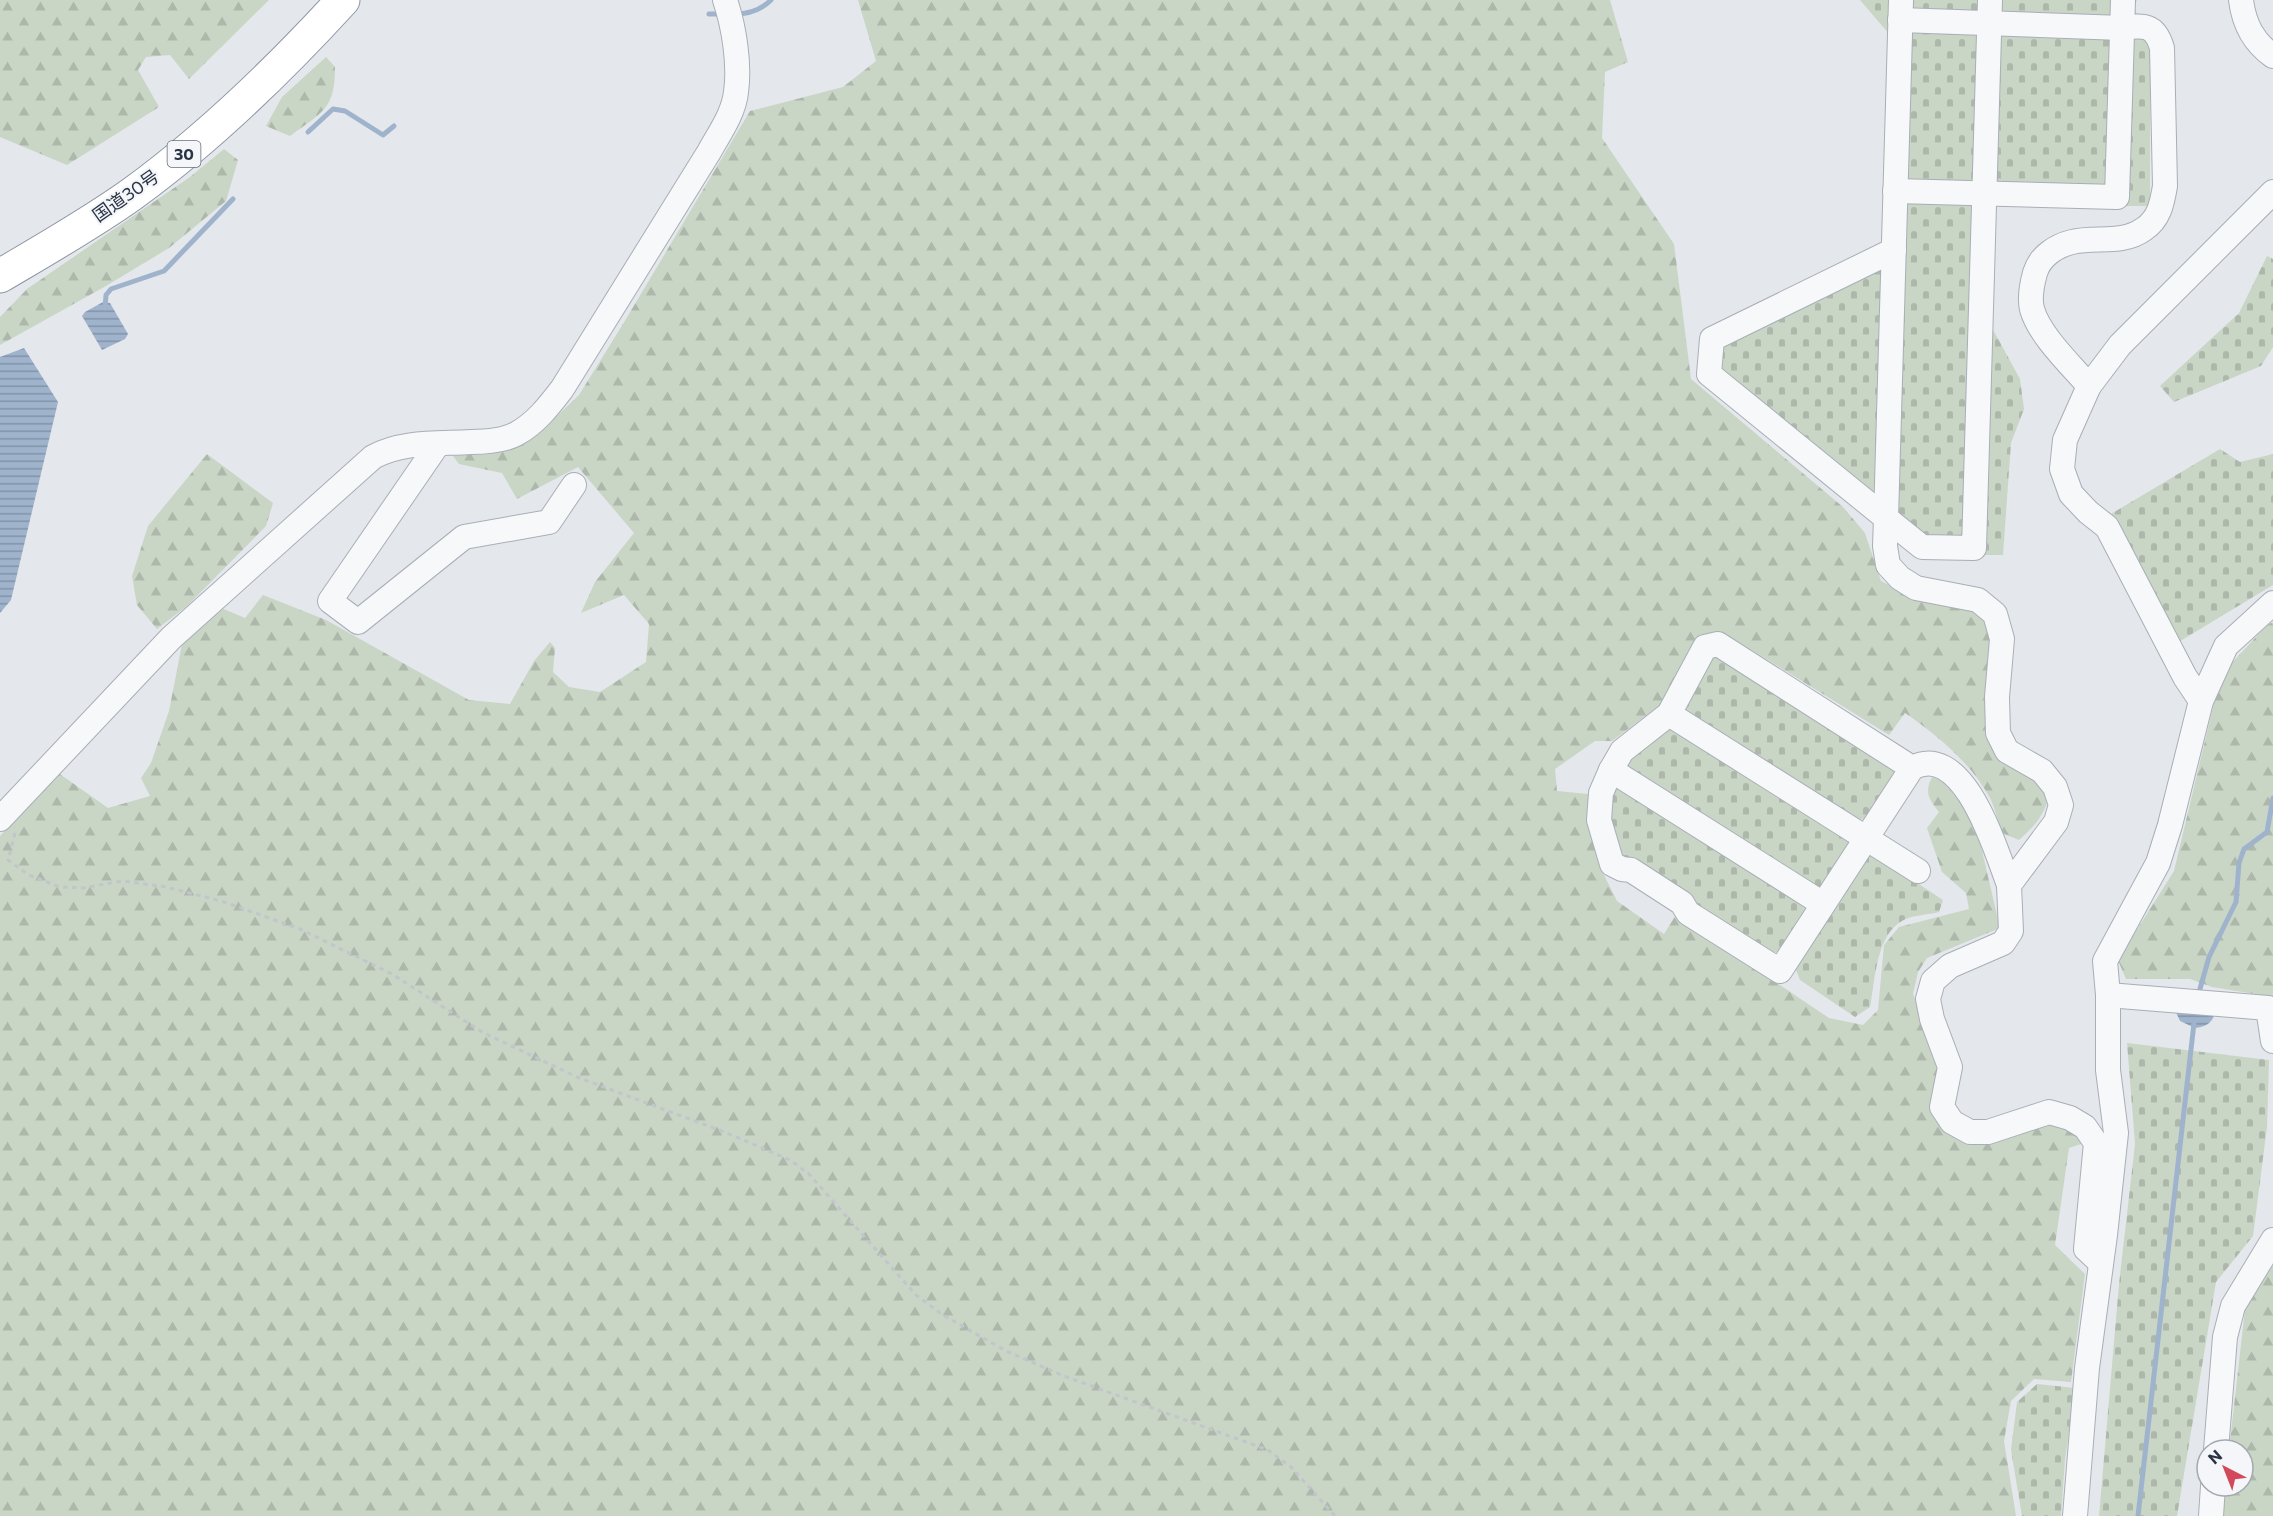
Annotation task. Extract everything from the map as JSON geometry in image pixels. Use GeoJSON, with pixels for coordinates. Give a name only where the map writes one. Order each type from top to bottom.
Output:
{"type":"FeatureCollection","features":[{"type":"Feature","properties":{"kind":"highway","name":"国道30号"},"geometry":{"type":"LineString","coordinates":[[0,252],[118,179],[206,108],[254,64],[315,0]]}},
{"type":"Feature","properties":{"kind":"highway","name":"国道30号"},"geometry":{"type":"LineString","coordinates":[[0,276],[100,215],[175,161],[218,126],[310,36],[343,0]]}},
{"type":"Feature","properties":{"kind":"street"},"geometry":{"type":"LineString","coordinates":[[1894,250],[1712,339],[1709,374],[1922,547],[1974,548],[1990,0]]}},
{"type":"Feature","properties":{"kind":"street"},"geometry":{"type":"LineString","coordinates":[[1895,191],[2117,197],[2123,0]]}},
{"type":"Feature","properties":{"kind":"street"},"geometry":{"type":"LineString","coordinates":[[2241,0],[2243,18],[2252,36],[2273,56]]}},
{"type":"Feature","properties":{"kind":"street"},"geometry":{"type":"LineString","coordinates":[[8,824],[171,638],[373,457],[388,449],[405,445],[493,442],[515,435],[548,407],[562,389],[710,152],[731,112],[736,93],[735,37],[728,10]]}},
{"type":"Feature","properties":{"kind":"street"},"geometry":{"type":"LineString","coordinates":[[2009,885],[2056,822],[2061,805],[2055,787],[2042,771],[2007,751],[1998,733],[2002,639],[1995,614],[1978,600],[1916,588],[1900,578],[1888,565],[1885,546],[1900,10],[1989,24],[2122,28],[2141,25],[2150,28],[2158,36],[2162,48],[2165,186],[2162,206],[2156,219],[2143,230],[2126,238],[2073,242],[2050,251],[2037,266],[2031,287],[2031,308],[2041,328],[2089,386]]}},
{"type":"Feature","properties":{"kind":"street"},"geometry":{"type":"LineString","coordinates":[[2201,701],[2185,677],[2108,527],[2088,512],[2071,494],[2062,469],[2065,440],[2089,386],[2120,345],[2273,192]]}},
{"type":"Feature","properties":{"kind":"street"},"geometry":{"type":"LineString","coordinates":[[438,444],[330,601],[358,622],[464,537],[549,522],[574,485]]}},
{"type":"Feature","properties":{"kind":"street"},"geometry":{"type":"LineString","coordinates":[[2075,1516],[2087,1368],[2116,1134],[2108,1070],[2108,995],[2105,961],[2158,863],[2170,825],[2201,701],[2226,646],[2273,603]]}},
{"type":"Feature","properties":{"kind":"street"},"geometry":{"type":"LineString","coordinates":[[1912,768],[1718,644],[1706,647],[1669,714],[1622,751],[1601,793],[1599,820],[1612,864],[1631,870],[1682,903],[1688,913],[1780,971],[1912,768],[1920,763],[1935,763],[1947,767],[1976,802],[2009,885],[2011,931],[2003,944],[1950,966],[1933,981],[1928,999],[1932,1018],[1950,1067],[1942,1107],[1952,1122],[1970,1132],[1988,1132],[2049,1112],[2070,1118],[2085,1127],[2096,1143],[2086,1249],[2101,1263]]}},
{"type":"Feature","properties":{"kind":"street"},"geometry":{"type":"LineString","coordinates":[[1669,714],[1918,871]]}},
{"type":"Feature","properties":{"kind":"street"},"geometry":{"type":"LineString","coordinates":[[1611,770],[1823,904]]}},
{"type":"Feature","properties":{"kind":"street"},"geometry":{"type":"LineString","coordinates":[[2108,995],[2268,1008],[2273,1041]]}},
{"type":"Feature","properties":{"kind":"street"},"geometry":{"type":"LineString","coordinates":[[2217,1438],[2225,1337],[2233,1306],[2273,1240]]}},
{"type":"Feature","properties":{"kind":"street"},"geometry":{"type":"LineString","coordinates":[[2211,1516],[2212,1498]]}},
{"type":"Feature","properties":{"kind":"path"},"geometry":{"type":"LineString","coordinates":[[8,824],[8,860],[29,875],[60,886],[82,888],[123,881],[166,887],[221,901],[300,929],[392,974],[482,1032],[577,1077],[727,1132],[790,1160],[809,1174],[916,1295],[943,1315],[1006,1351],[1064,1376],[1268,1449],[1291,1467],[1335,1516]]}},
{"type":"Feature","properties":{"kind":"green space"},"geometry":{"type":"Polygon","coordinates":[[[0,0],[269,0],[189,79],[170,55],[146,57],[138,70],[159,107],[67,165],[0,137],[0,0]]]}},
{"type":"Feature","properties":{"kind":"green space"},"geometry":{"type":"Polygon","coordinates":[[[858,0],[1610,0],[1628,62],[1605,72],[1602,138],[1674,244],[1691,379],[1843,507],[1865,533],[1881,581],[1919,600],[1972,608],[1988,618],[1994,638],[1989,718],[2037,775],[2049,796],[2038,821],[2019,840],[2002,833],[1990,798],[1973,773],[1941,740],[1917,721],[1905,713],[1889,735],[1726,634],[1698,644],[1664,702],[1612,741],[1595,741],[1555,769],[1557,791],[1588,794],[1600,867],[1617,901],[1664,934],[1676,915],[1829,1018],[1863,1025],[1878,1010],[1884,945],[1899,927],[1969,909],[1966,893],[1942,872],[1927,828],[1939,812],[1928,795],[1933,775],[1948,779],[1973,812],[2000,928],[1927,958],[1918,972],[1913,994],[1944,1069],[1942,1123],[2052,1121],[2072,1128],[2084,1143],[2069,1148],[2055,1245],[2085,1274],[2071,1382],[2034,1379],[2011,1401],[2004,1441],[2016,1516],[0,1516],[0,836],[57,772],[108,808],[150,796],[141,778],[151,763],[169,711],[183,639],[219,607],[245,618],[263,595],[326,620],[469,700],[510,704],[534,661],[550,642],[555,648],[553,672],[569,687],[600,692],[646,662],[649,624],[624,595],[581,613],[595,582],[634,533],[578,467],[517,499],[502,473],[459,464],[453,456],[494,453],[539,433],[579,395],[750,111],[843,87],[876,61],[858,0]]]}},
{"type":"Feature","properties":{"kind":"green space"},"geometry":{"type":"Polygon","coordinates":[[[1860,0],[2137,0],[2134,7],[2150,47],[2150,206],[1993,206],[1992,328],[2020,379],[2024,409],[2011,443],[2003,555],[1925,555],[1699,373],[1703,331],[1874,249],[1887,239],[1890,35],[1860,0]]]}},
{"type":"Feature","properties":{"kind":"green space"},"geometry":{"type":"Polygon","coordinates":[[[326,57],[335,67],[332,93],[324,109],[290,136],[266,126],[282,97],[326,57]]]}},
{"type":"Feature","properties":{"kind":"green space"},"geometry":{"type":"Polygon","coordinates":[[[224,149],[238,160],[226,201],[169,248],[0,345],[0,317],[27,289],[190,177],[224,149]]]}},
{"type":"Feature","properties":{"kind":"green space"},"geometry":{"type":"Polygon","coordinates":[[[2267,256],[2273,259],[2273,347],[2261,366],[2174,402],[2160,386],[2239,313],[2267,256]]]}},
{"type":"Feature","properties":{"kind":"green space"},"geometry":{"type":"Polygon","coordinates":[[[2220,449],[2240,462],[2273,454],[2273,585],[2177,643],[2111,514],[2220,449]]]}},
{"type":"Feature","properties":{"kind":"green space"},"geometry":{"type":"Polygon","coordinates":[[[207,454],[273,503],[266,526],[187,606],[157,629],[137,605],[132,576],[148,526],[207,454]]]}},
{"type":"Feature","properties":{"kind":"green space"},"geometry":{"type":"Polygon","coordinates":[[[2273,622],[2273,997],[2212,987],[2190,979],[2126,979],[2117,958],[2126,937],[2138,928],[2174,871],[2214,703],[2230,665],[2266,626],[2273,622]]]}},
{"type":"Feature","properties":{"kind":"green space"},"geometry":{"type":"Polygon","coordinates":[[[1719,652],[1898,772],[1871,817],[1857,820],[1685,715],[1680,703],[1709,653],[1719,652]]]}},
{"type":"Feature","properties":{"kind":"green space"},"geometry":{"type":"Polygon","coordinates":[[[1662,728],[1675,729],[1849,837],[1851,850],[1827,887],[1811,888],[1626,770],[1625,756],[1662,728]]]}},
{"type":"Feature","properties":{"kind":"green space"},"geometry":{"type":"Polygon","coordinates":[[[1622,784],[1803,899],[1809,915],[1786,950],[1771,953],[1621,855],[1607,820],[1608,791],[1622,784]]]}},
{"type":"Feature","properties":{"kind":"green space"},"geometry":{"type":"Polygon","coordinates":[[[1875,855],[1943,900],[1939,912],[1910,917],[1893,928],[1878,960],[1870,1007],[1855,1017],[1800,980],[1794,965],[1863,856],[1875,855]]]}},
{"type":"Feature","properties":{"kind":"green space"},"geometry":{"type":"Polygon","coordinates":[[[2127,1043],[2269,1060],[2267,1127],[2253,1236],[2216,1282],[2177,1516],[2099,1516],[2119,1284],[2135,1144],[2127,1043]]]}},
{"type":"Feature","properties":{"kind":"green space"},"geometry":{"type":"Polygon","coordinates":[[[2273,1258],[2273,1516],[2222,1516],[2224,1498],[2255,1498],[2255,1438],[2230,1438],[2245,1309],[2273,1258]]]}},
{"type":"Feature","properties":{"kind":"green space"},"geometry":{"type":"Polygon","coordinates":[[[2037,1384],[2075,1388],[2065,1460],[2061,1516],[2022,1516],[2011,1450],[2017,1402],[2037,1384]]]}},
{"type":"Feature","properties":{"kind":"water"},"geometry":{"type":"Polygon","coordinates":[[[103,302],[110,303],[128,334],[125,339],[102,350],[82,316],[103,302]]]}},
{"type":"Feature","properties":{"kind":"water"},"geometry":{"type":"Polygon","coordinates":[[[24,348],[58,402],[11,600],[0,613],[0,357],[24,348]]]}},
{"type":"Feature","properties":{"kind":"water"},"geometry":{"type":"Polygon","coordinates":[[[2216,1008],[2210,1022],[2195,1028],[2180,1021],[2175,1010],[2216,1008]]]}},
{"type":"Feature","properties":{"kind":"waterway"},"geometry":{"type":"LineString","coordinates":[[735,14],[754,11],[771,0]]}},
{"type":"Feature","properties":{"kind":"waterway"},"geometry":{"type":"LineString","coordinates":[[709,14],[723,14]]}},
{"type":"Feature","properties":{"kind":"waterway"},"geometry":{"type":"LineString","coordinates":[[308,132],[333,109],[345,111],[383,135],[394,126]]}},
{"type":"Feature","properties":{"kind":"waterway"},"geometry":{"type":"LineString","coordinates":[[105,308],[106,295],[111,289],[164,271],[233,199]]}},
{"type":"Feature","properties":{"kind":"waterway"},"geometry":{"type":"LineString","coordinates":[[2198,996],[2209,957],[2236,902],[2239,863],[2244,849],[2267,832],[2273,798]]}},
{"type":"Feature","properties":{"kind":"waterway"},"geometry":{"type":"LineString","coordinates":[[2138,1516],[2194,1023]]}}]}
